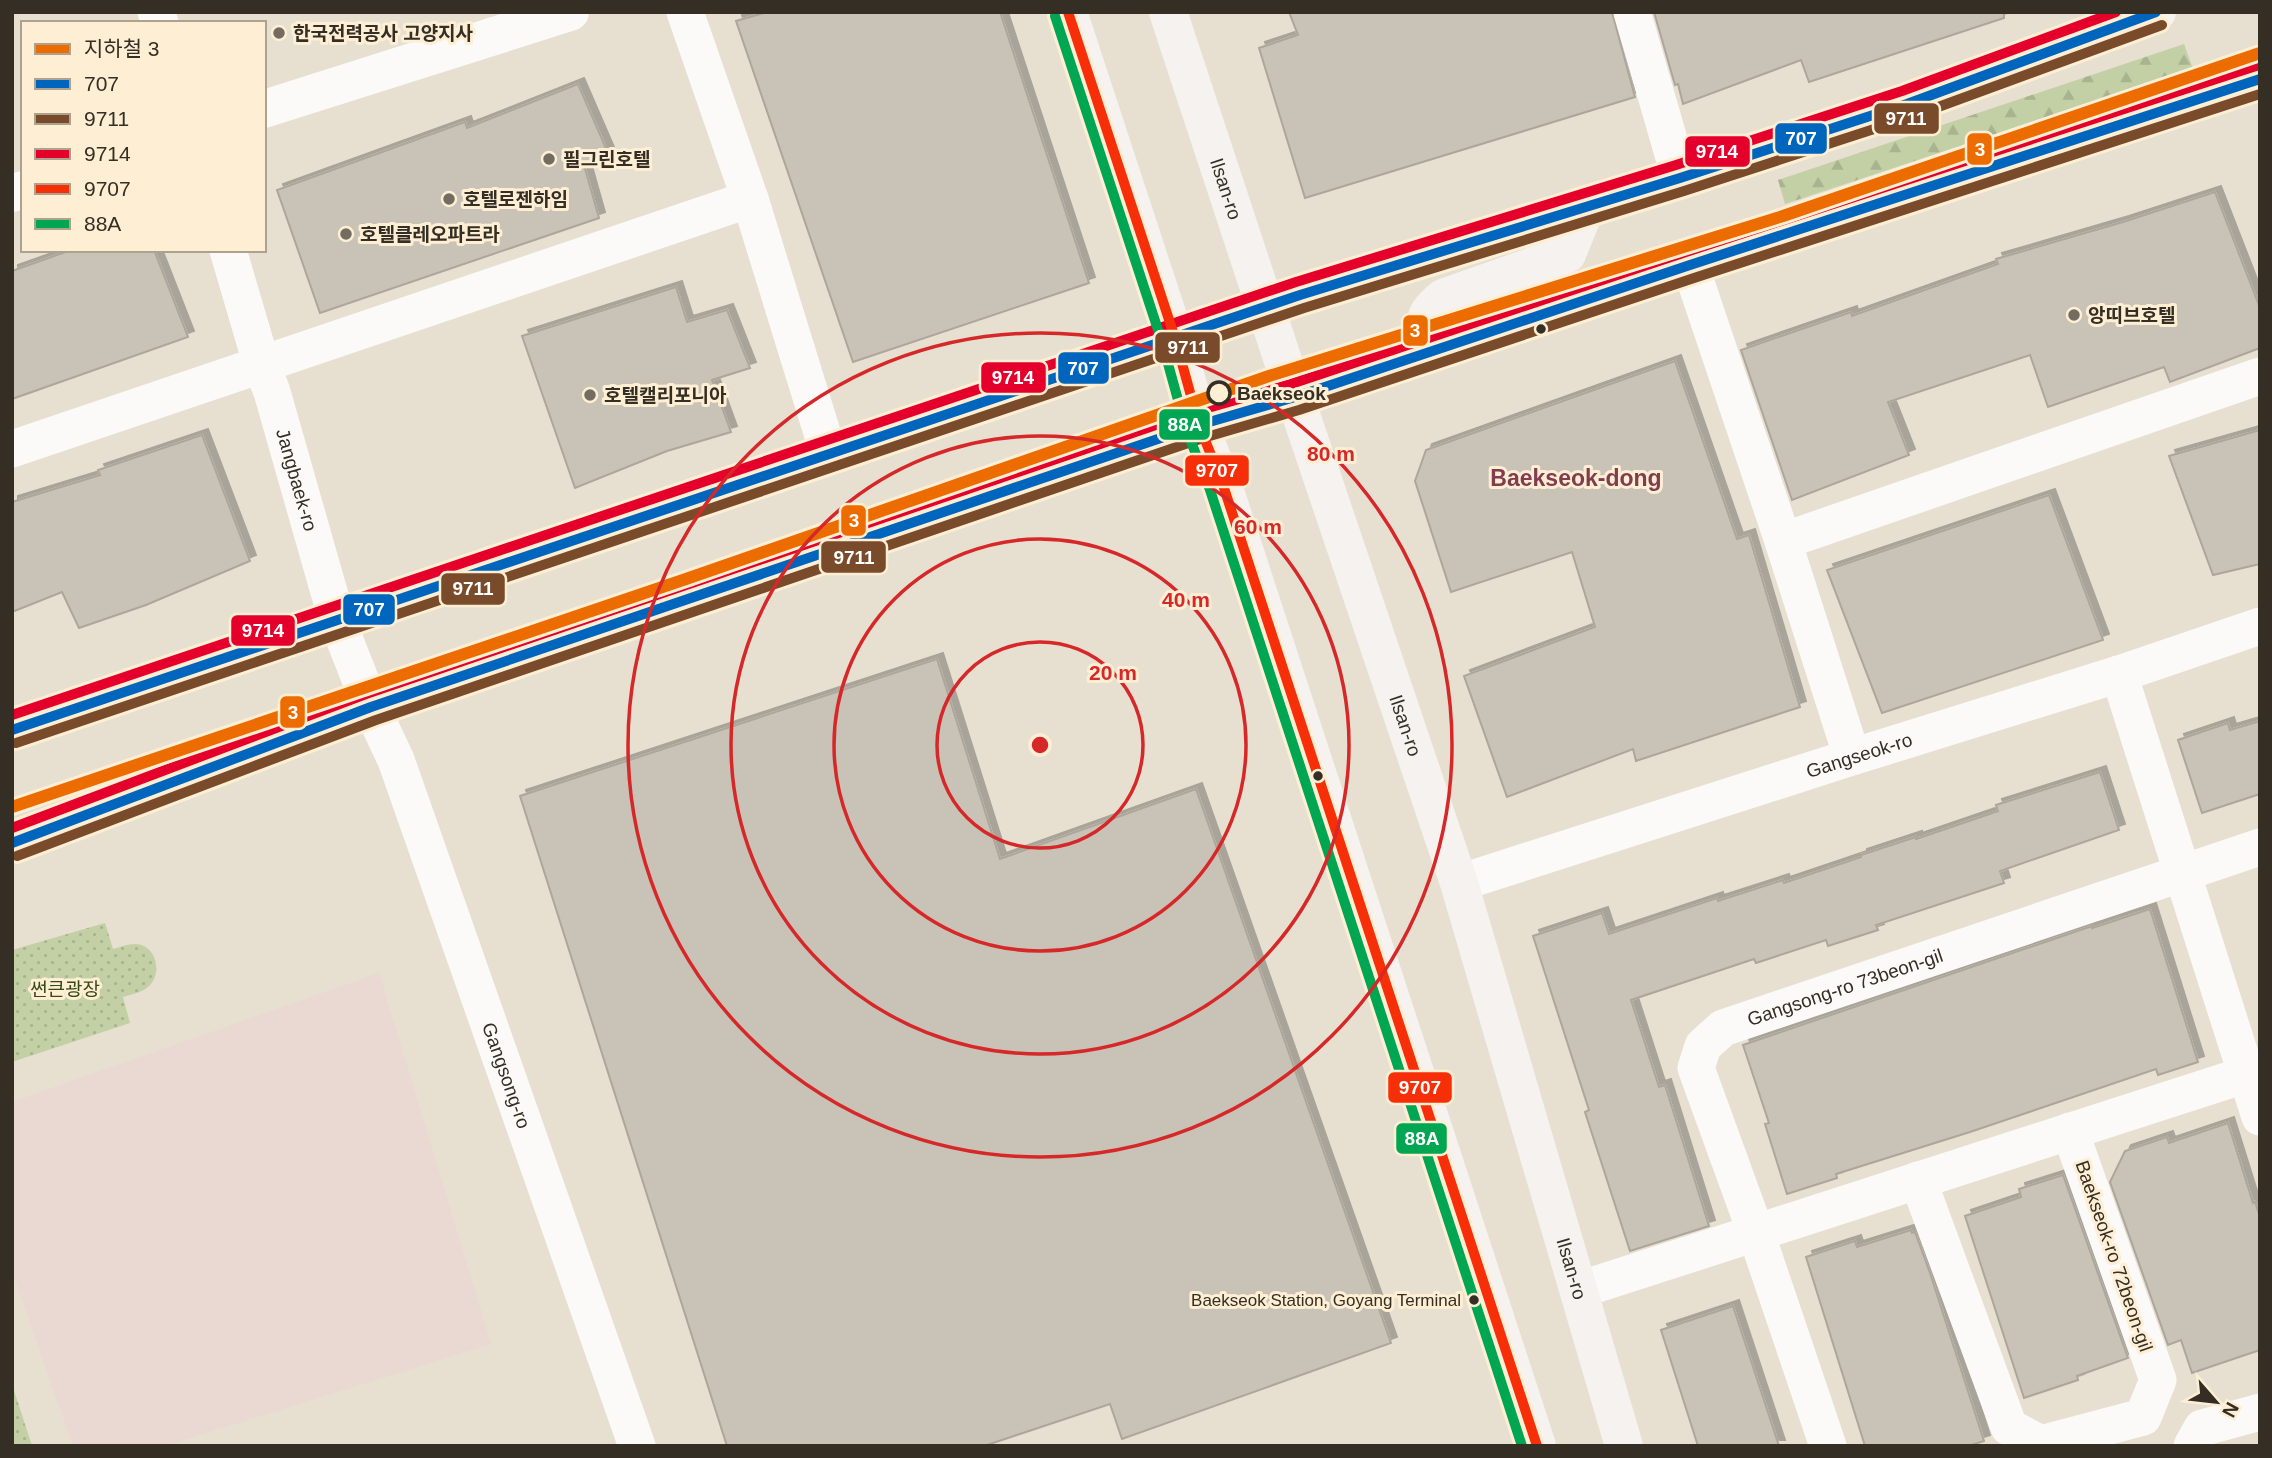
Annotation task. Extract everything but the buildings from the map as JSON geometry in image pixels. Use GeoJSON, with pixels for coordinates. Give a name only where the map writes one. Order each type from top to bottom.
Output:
{"type":"FeatureCollection","features":[{"type":"Feature","properties":{"kind":"main road"},"geometry":{"type":"LineString","coordinates":[[1068,12],[1175,338],[1199,425],[1223,485],[1537,1446]]}},
{"type":"Feature","properties":{"kind":"main road","name":"Ilsan-ro"},"geometry":{"type":"LineString","coordinates":[[1168,12],[1459,883],[1624,1446]]}},
{"type":"Feature","properties":{"kind":"main road"},"geometry":{"type":"LineString","coordinates":[[12,730],[1265,307],[1680,178],[1907,104],[2157,12]]}},
{"type":"Feature","properties":{"kind":"main road"},"geometry":{"type":"LineString","coordinates":[[12,843],[371,707],[1199,425],[1295,397],[2260,79]]}},
{"type":"Feature","properties":{"kind":"main road"},"geometry":{"type":"LineString","coordinates":[[1433,351],[1425,324],[1428,311],[1443,298],[1567,254],[1586,207]]}},
{"type":"Feature","properties":{"kind":"street"},"geometry":{"type":"LineString","coordinates":[[266,108],[570,12]]}},
{"type":"Feature","properties":{"kind":"street"},"geometry":{"type":"LineString","coordinates":[[685,12],[750,199],[828,455]]}},
{"type":"Feature","properties":{"kind":"street"},"geometry":{"type":"LineString","coordinates":[[1632,12],[1680,178]]}},
{"type":"Feature","properties":{"kind":"street"},"geometry":{"type":"LineString","coordinates":[[12,449],[750,199]]}},
{"type":"Feature","properties":{"kind":"street","name":"Jangbaek-ro"},"geometry":{"type":"LineString","coordinates":[[229,252],[337,620],[371,707]]}},
{"type":"Feature","properties":{"kind":"street"},"geometry":{"type":"LineString","coordinates":[[1690,265],[1852,757]]}},
{"type":"Feature","properties":{"kind":"street"},"geometry":{"type":"LineString","coordinates":[[1783,541],[2260,376]]}},
{"type":"Feature","properties":{"kind":"street","name":"Gangseok-ro"},"geometry":{"type":"LineString","coordinates":[[1459,883],[2119,674],[2260,626]]}},
{"type":"Feature","properties":{"kind":"street"},"geometry":{"type":"LineString","coordinates":[[2119,674],[2182,873],[2253,1072],[2260,1118]]}},
{"type":"Feature","properties":{"kind":"street","name":"Gangsong-ro"},"geometry":{"type":"LineString","coordinates":[[371,707],[401,773],[637,1446]]}},
{"type":"Feature","properties":{"kind":"street","name":"Gangsong-ro 73beon-gil"},"geometry":{"type":"LineString","coordinates":[[1756,1233],[1696,1068],[1703,1046],[1723,1028],[2260,847]]}},
{"type":"Feature","properties":{"kind":"street"},"geometry":{"type":"LineString","coordinates":[[1579,1290],[2253,1072]]}},
{"type":"Feature","properties":{"kind":"street","name":"Baekseok-ro 72beon-gil"},"geometry":{"type":"LineString","coordinates":[[1918,1181],[2009,1427],[2041,1444],[2143,1417],[2158,1380],[2070,1131]]}},
{"type":"Feature","properties":{"kind":"street"},"geometry":{"type":"LineString","coordinates":[[1756,1233],[1828,1446]]}},
{"type":"Feature","properties":{"kind":"street"},"geometry":{"type":"LineString","coordinates":[[2192,1446],[2202,1428],[2260,1412]]}},
{"type":"Feature","properties":{"kind":"shaded area"},"geometry":{"type":"Polygon","coordinates":[[[379,973],[491,1344],[164,1446],[73,1446],[12,1271],[12,1102],[379,973]]]}},
{"type":"Feature","properties":{"kind":"green space"},"geometry":{"type":"Polygon","coordinates":[[[2184,44],[2193,69],[1785,204],[1778,180],[2184,44]]]}},
{"type":"Feature","properties":{"kind":"green space","name":"썬큰광장"},"geometry":{"type":"Polygon","coordinates":[[[105,923],[113,949],[132,944],[142,945],[155,960],[156,974],[149,986],[123,997],[130,1023],[12,1062],[12,950],[105,923]]]}},
{"type":"Feature","properties":{"kind":"green space"},"geometry":{"type":"Polygon","coordinates":[[[12,1384],[32,1446],[12,1446],[12,1384]]]}},
{"type":"Feature","properties":{"kind":"metro line","name":"3"},"geometry":{"type":"LineString","coordinates":[[12,807],[686,579],[1269,376],[1783,216],[2260,53]]}},
{"type":"Feature","properties":{"kind":"transit line","name":"9707"},"geometry":{"type":"LineString","coordinates":[[1068,12],[1175,338],[1199,425],[1223,485],[1537,1446]]}},
{"type":"Feature","properties":{"kind":"transit line","name":"9714"},"geometry":{"type":"LineString","coordinates":[[12,715],[1296,282],[1676,165],[1902,91],[2116,12]]}},
{"type":"Feature","properties":{"kind":"transit line","name":"707"},"geometry":{"type":"LineString","coordinates":[[12,730],[1300,295],[1680,178],[1907,104],[2156,12]]}},
{"type":"Feature","properties":{"kind":"transit line","name":"88A"},"geometry":{"type":"LineString","coordinates":[[1055,16],[1162,342],[1186,429],[1210,490],[1522,1446]]}},
{"type":"Feature","properties":{"kind":"transit line","name":"9711"},"geometry":{"type":"LineString","coordinates":[[16,743],[1304,308],[1684,191],[1911,117],[2162,25]]}},
{"type":"Feature","properties":{"kind":"transit line","name":"9714"},"geometry":{"type":"LineString","coordinates":[[12,828],[366,694],[1194,412],[1291,384],[2256,66]]}},
{"type":"Feature","properties":{"kind":"transit line","name":"707"},"geometry":{"type":"LineString","coordinates":[[12,843],[371,707],[1199,425],[1295,397],[2260,79]]}},
{"type":"Feature","properties":{"kind":"transit line","name":"9711"},"geometry":{"type":"LineString","coordinates":[[17,856],[376,720],[1203,438],[1299,410],[2260,94]]}},
{"type":"Feature","properties":{"kind":"place","name":"한국전력공사 고양지사"},"geometry":{"type":"Point","coordinates":[279,33]}},
{"type":"Feature","properties":{"kind":"place","name":"필그린호텔"},"geometry":{"type":"Point","coordinates":[549,159]}},
{"type":"Feature","properties":{"kind":"place","name":"호텔로젠하임"},"geometry":{"type":"Point","coordinates":[449,199]}},
{"type":"Feature","properties":{"kind":"place","name":"호텔클레오파트라"},"geometry":{"type":"Point","coordinates":[346,234]}},
{"type":"Feature","properties":{"kind":"place","name":"앙띠브호텔"},"geometry":{"type":"Point","coordinates":[2074,315]}},
{"type":"Feature","properties":{"kind":"place","name":"Baekseok"},"geometry":{"type":"Point","coordinates":[1219,393]}},
{"type":"Feature","properties":{"kind":"place","name":"호텔캘리포니아"},"geometry":{"type":"Point","coordinates":[590,395]}},
{"type":"Feature","properties":{"kind":"place","name":"Baekseok Station, Goyang Terminal"},"geometry":{"type":"Point","coordinates":[1474,1300]}},
{"type":"Feature","properties":{"kind":"district","name":"Baekseok-dong"},"geometry":{"type":"Point","coordinates":[1576,478]}}]}
